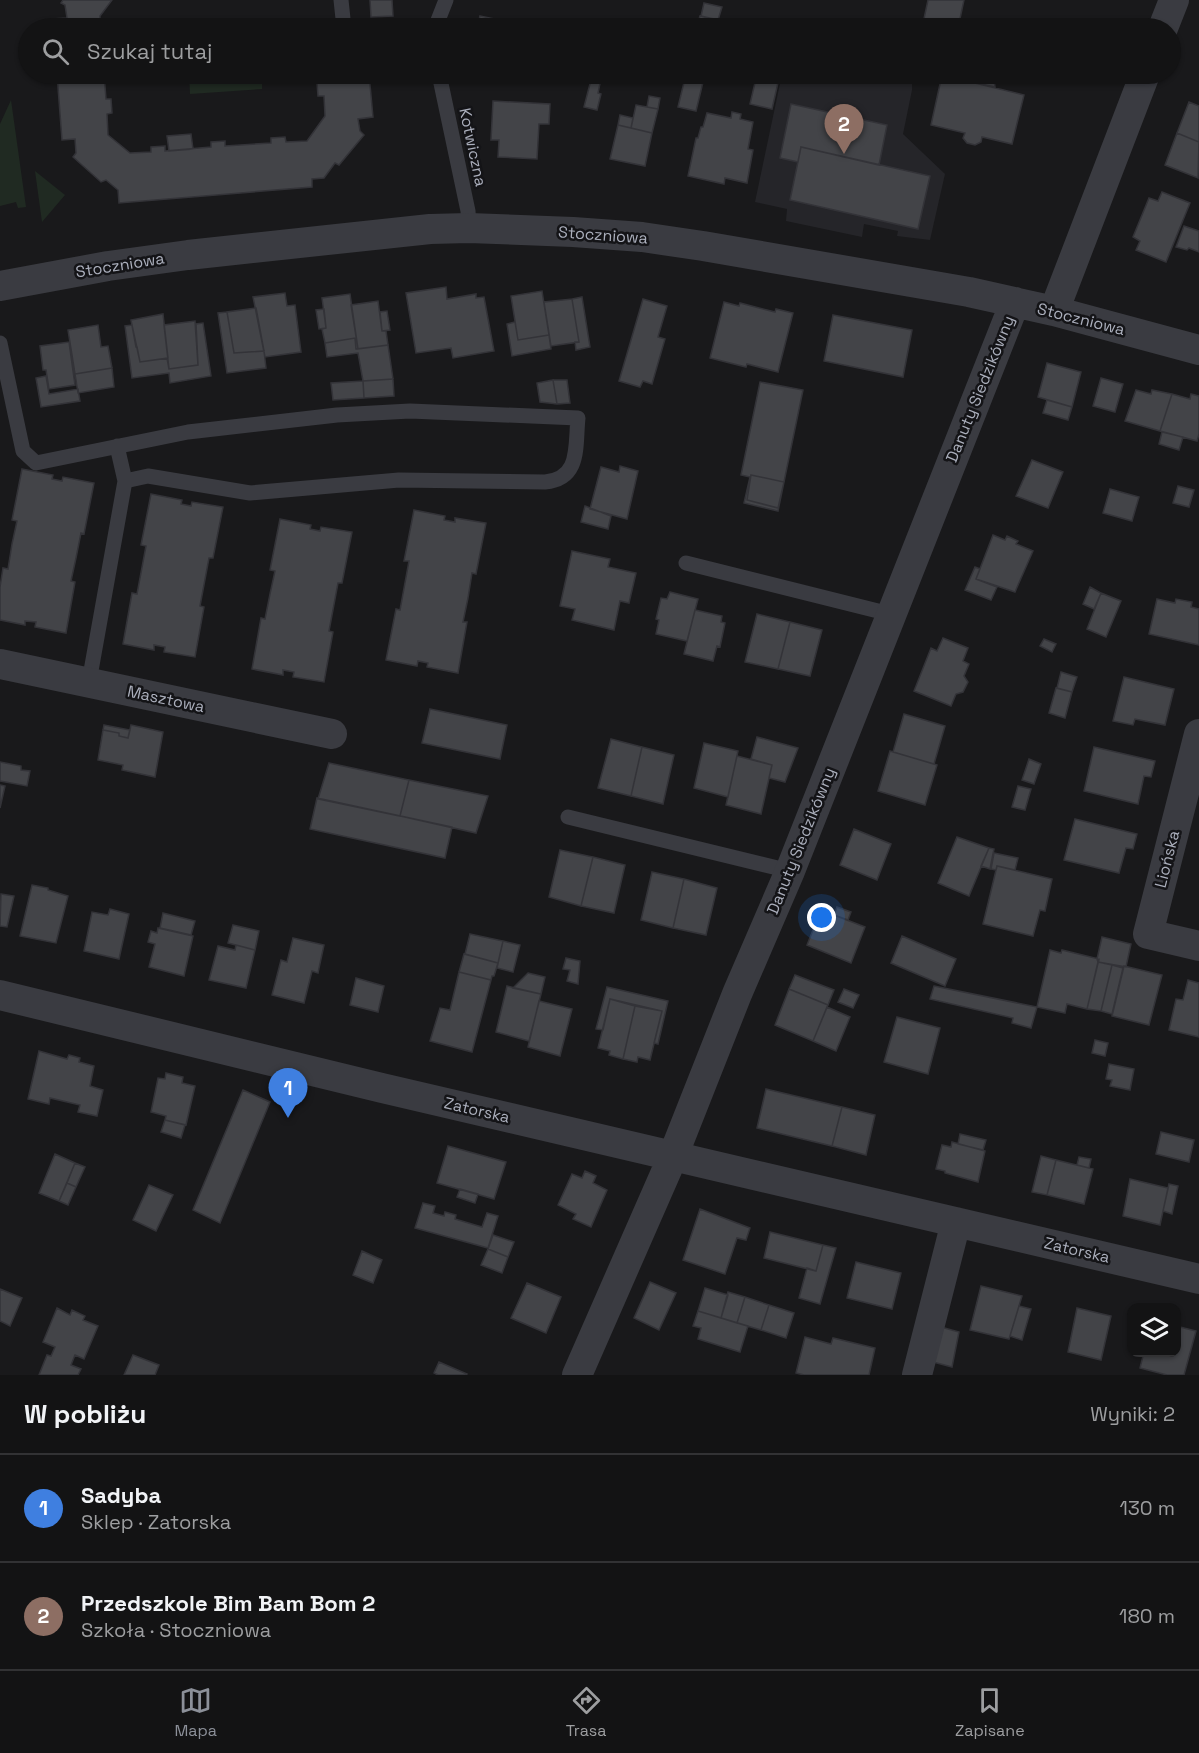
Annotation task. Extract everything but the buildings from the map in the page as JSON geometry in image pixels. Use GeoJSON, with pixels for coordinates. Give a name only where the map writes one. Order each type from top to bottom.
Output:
{"type":"FeatureCollection","features":[{"type":"Feature","properties":{"kind":"street"},"geometry":{"type":"LineString","coordinates":[[1167,18],[1174,0]]}},
{"type":"Feature","properties":{"kind":"street"},"geometry":{"type":"LineString","coordinates":[[1054,311],[1141,84]]}},
{"type":"Feature","properties":{"kind":"street","name":"Stoczniowa"},"geometry":{"type":"LineString","coordinates":[[0,286],[108,266],[188,255],[430,229],[469,228],[573,232],[642,237],[969,292],[1054,311],[1199,350]]}},
{"type":"Feature","properties":{"kind":"street","name":"Danuty Siedzikówny"},"geometry":{"type":"LineString","coordinates":[[577,1375],[673,1156],[737,994],[790,871],[1015,302]]}},
{"type":"Feature","properties":{"kind":"street","name":"Masztowa"},"geometry":{"type":"LineString","coordinates":[[0,664],[332,734]]}},
{"type":"Feature","properties":{"kind":"street","name":"Liońska"},"geometry":{"type":"LineString","coordinates":[[1199,734],[1148,934],[1199,946]]}},
{"type":"Feature","properties":{"kind":"street","name":"Zatorska"},"geometry":{"type":"LineString","coordinates":[[3,1002],[1199,1279]]}},
{"type":"Feature","properties":{"kind":"street"},"geometry":{"type":"LineString","coordinates":[[917,1375],[956,1222]]}},
{"type":"Feature","properties":{"kind":"lane"},"geometry":{"type":"LineString","coordinates":[[341,0],[343,18]]}},
{"type":"Feature","properties":{"kind":"lane"},"geometry":{"type":"LineString","coordinates":[[439,18],[446,0]]}},
{"type":"Feature","properties":{"kind":"lane","name":"Kotwiczna"},"geometry":{"type":"LineString","coordinates":[[441,84],[464,189],[469,228]]}},
{"type":"Feature","properties":{"kind":"lane"},"geometry":{"type":"LineString","coordinates":[[0,343],[23,451],[36,463],[188,432],[337,415],[410,411],[578,418],[574,464],[564,477],[556,481],[399,480],[250,493],[148,476],[125,481]]}},
{"type":"Feature","properties":{"kind":"lane"},"geometry":{"type":"LineString","coordinates":[[89,682],[125,481],[117,446]]}},
{"type":"Feature","properties":{"kind":"lane"},"geometry":{"type":"LineString","coordinates":[[686,563],[891,614]]}},
{"type":"Feature","properties":{"kind":"lane"},"geometry":{"type":"LineString","coordinates":[[568,817],[790,871]]}},
{"type":"Feature","properties":{"kind":"shaded area"},"geometry":{"type":"Polygon","coordinates":[[[190,84],[262,84],[262,89],[190,94],[190,84]]]}},
{"type":"Feature","properties":{"kind":"shaded area"},"geometry":{"type":"Polygon","coordinates":[[[780,84],[912,84],[903,134],[945,174],[930,240],[897,236],[898,231],[864,224],[862,237],[786,221],[787,209],[755,202],[780,84]]]}},
{"type":"Feature","properties":{"kind":"shaded area"},"geometry":{"type":"Polygon","coordinates":[[[11,100],[26,207],[18,208],[16,202],[0,206],[0,124],[11,100]]]}},
{"type":"Feature","properties":{"kind":"shaded area"},"geometry":{"type":"Polygon","coordinates":[[[35,171],[65,195],[42,222],[35,171]]]}},
{"type":"Feature","properties":{"kind":"place","name":"Przedszkole Bim Bam Bom 2"},"geometry":{"type":"Point","coordinates":[844,154]}},
{"type":"Feature","properties":{"kind":"place","name":"Sadyba"},"geometry":{"type":"Point","coordinates":[288,1118]}}]}
